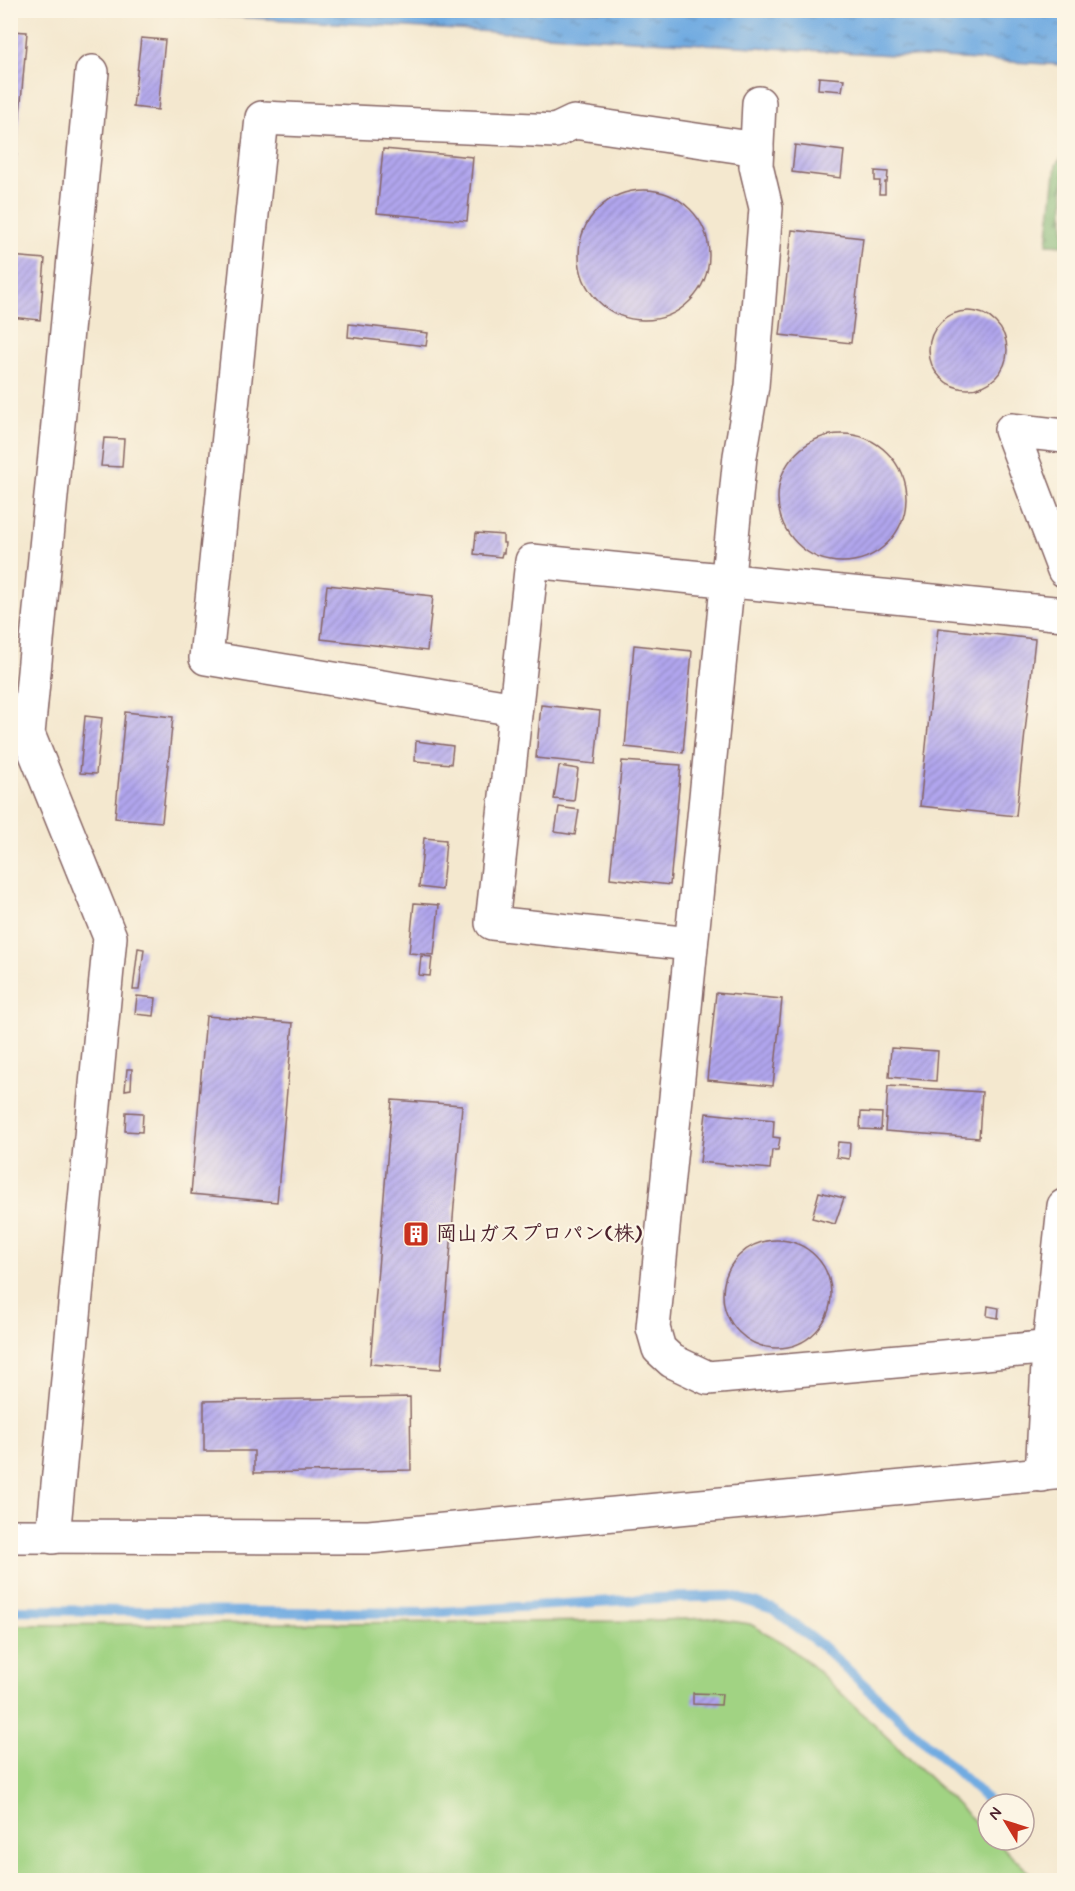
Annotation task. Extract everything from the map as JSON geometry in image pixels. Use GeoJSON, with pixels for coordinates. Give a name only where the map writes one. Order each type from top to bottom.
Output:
{"type":"FeatureCollection","features":[{"type":"Feature","properties":{"kind":"street"},"geometry":{"type":"LineString","coordinates":[[53,1537],[110,937],[28,734],[92,72]]}},
{"type":"Feature","properties":{"kind":"street"},"geometry":{"type":"LineString","coordinates":[[759,103],[756,166],[766,208],[752,386],[740,456],[653,1328],[659,1349],[672,1361],[708,1378],[1057,1347]]}},
{"type":"Feature","properties":{"kind":"street"},"geometry":{"type":"LineString","coordinates":[[515,708],[206,658],[262,118],[555,131],[574,122],[757,149]]}},
{"type":"Feature","properties":{"kind":"street"},"geometry":{"type":"LineString","coordinates":[[1065,436],[1011,430],[1065,570]]}},
{"type":"Feature","properties":{"kind":"street"},"geometry":{"type":"LineString","coordinates":[[691,944],[492,923],[532,561],[1065,614]]}},
{"type":"Feature","properties":{"kind":"street"},"geometry":{"type":"LineString","coordinates":[[10,1536],[369,1537],[1053,1473],[1065,1206]]}},
{"type":"Feature","properties":{"kind":"green space"},"geometry":{"type":"Polygon","coordinates":[[[1064,155],[1064,245],[1047,244],[1056,164],[1064,155]]]}},
{"type":"Feature","properties":{"kind":"green space"},"geometry":{"type":"Polygon","coordinates":[[[710,1618],[750,1624],[784,1643],[817,1670],[976,1822],[976,1852],[1008,1852],[1037,1880],[11,1880],[10,1625],[637,1621],[710,1618]]]}},
{"type":"Feature","properties":{"kind":"water"},"geometry":{"type":"Polygon","coordinates":[[[131,11],[1064,11],[1064,65],[131,11]]]}},
{"type":"Feature","properties":{"kind":"building"},"geometry":{"type":"Polygon","coordinates":[[[10,31],[27,32],[12,206],[10,206],[10,31]]]}},
{"type":"Feature","properties":{"kind":"building"},"geometry":{"type":"Polygon","coordinates":[[[141,38],[165,40],[158,110],[133,107],[141,38]]]}},
{"type":"Feature","properties":{"kind":"building"},"geometry":{"type":"Polygon","coordinates":[[[819,77],[844,79],[842,91],[818,89],[819,77]]]}},
{"type":"Feature","properties":{"kind":"building"},"geometry":{"type":"Polygon","coordinates":[[[795,145],[844,151],[841,178],[792,172],[795,145]]]}},
{"type":"Feature","properties":{"kind":"building"},"geometry":{"type":"Polygon","coordinates":[[[383,149],[473,157],[467,221],[377,213],[383,149]]]}},
{"type":"Feature","properties":{"kind":"building"},"geometry":{"type":"Polygon","coordinates":[[[875,171],[888,172],[885,194],[879,194],[880,181],[875,181],[875,171]]]}},
{"type":"Feature","properties":{"kind":"building"},"geometry":{"type":"Polygon","coordinates":[[[644,190],[669,195],[690,209],[704,230],[709,255],[704,280],[690,301],[669,315],[644,320],[619,315],[598,301],[584,280],[579,255],[584,230],[598,209],[619,195],[644,190]]]}},
{"type":"Feature","properties":{"kind":"building"},"geometry":{"type":"Polygon","coordinates":[[[792,230],[863,238],[851,343],[780,335],[792,230]]]}},
{"type":"Feature","properties":{"kind":"building"},"geometry":{"type":"Polygon","coordinates":[[[10,256],[45,259],[40,320],[10,317],[10,256]]]}},
{"type":"Feature","properties":{"kind":"building"},"geometry":{"type":"Polygon","coordinates":[[[968,311],[983,314],[996,322],[1004,335],[1007,350],[1004,365],[996,378],[983,386],[968,389],[953,386],[940,378],[932,365],[929,350],[932,335],[940,322],[953,314],[968,311]]]}},
{"type":"Feature","properties":{"kind":"building"},"geometry":{"type":"Polygon","coordinates":[[[349,324],[428,333],[426,346],[348,337],[349,324]]]}},
{"type":"Feature","properties":{"kind":"building"},"geometry":{"type":"Polygon","coordinates":[[[842,434],[866,439],[887,453],[901,474],[906,498],[901,522],[887,543],[866,557],[842,562],[818,557],[797,543],[783,522],[778,498],[783,474],[797,453],[818,439],[842,434]]]}},
{"type":"Feature","properties":{"kind":"building"},"geometry":{"type":"Polygon","coordinates":[[[104,438],[124,439],[122,467],[101,466],[104,438]]]}},
{"type":"Feature","properties":{"kind":"building"},"geometry":{"type":"Polygon","coordinates":[[[476,533],[503,535],[503,543],[505,543],[501,557],[474,554],[476,533]]]}},
{"type":"Feature","properties":{"kind":"building"},"geometry":{"type":"Polygon","coordinates":[[[327,585],[433,596],[427,651],[321,639],[327,585]]]}},
{"type":"Feature","properties":{"kind":"building"},"geometry":{"type":"Polygon","coordinates":[[[938,628],[1035,639],[1016,816],[920,806],[938,628]]]}},
{"type":"Feature","properties":{"kind":"building"},"geometry":{"type":"Polygon","coordinates":[[[634,645],[692,651],[683,753],[625,747],[634,645]]]}},
{"type":"Feature","properties":{"kind":"building"},"geometry":{"type":"Polygon","coordinates":[[[541,705],[600,711],[595,764],[536,758],[541,705]]]}},
{"type":"Feature","properties":{"kind":"building"},"geometry":{"type":"Polygon","coordinates":[[[125,712],[173,717],[162,822],[115,818],[125,712]]]}},
{"type":"Feature","properties":{"kind":"building"},"geometry":{"type":"Polygon","coordinates":[[[85,716],[102,718],[96,774],[80,773],[85,716]]]}},
{"type":"Feature","properties":{"kind":"building"},"geometry":{"type":"Polygon","coordinates":[[[416,741],[453,746],[451,764],[415,761],[416,741]]]}},
{"type":"Feature","properties":{"kind":"building"},"geometry":{"type":"Polygon","coordinates":[[[622,761],[681,765],[670,885],[610,878],[622,761]]]}},
{"type":"Feature","properties":{"kind":"building"},"geometry":{"type":"Polygon","coordinates":[[[559,766],[578,769],[574,801],[554,799],[559,766]]]}},
{"type":"Feature","properties":{"kind":"building"},"geometry":{"type":"Polygon","coordinates":[[[559,807],[579,810],[575,835],[555,832],[559,807]]]}},
{"type":"Feature","properties":{"kind":"building"},"geometry":{"type":"Polygon","coordinates":[[[424,838],[446,840],[442,890],[419,887],[424,838]]]}},
{"type":"Feature","properties":{"kind":"building"},"geometry":{"type":"Polygon","coordinates":[[[414,903],[439,905],[434,955],[409,953],[414,903]]]}},
{"type":"Feature","properties":{"kind":"building"},"geometry":{"type":"Polygon","coordinates":[[[138,948],[144,949],[139,990],[133,990],[138,948]]]}},
{"type":"Feature","properties":{"kind":"building"},"geometry":{"type":"Polygon","coordinates":[[[421,956],[432,957],[430,976],[419,975],[421,956]]]}},
{"type":"Feature","properties":{"kind":"building"},"geometry":{"type":"Polygon","coordinates":[[[716,993],[782,999],[773,1086],[707,1080],[716,993]]]}},
{"type":"Feature","properties":{"kind":"building"},"geometry":{"type":"Polygon","coordinates":[[[137,996],[156,998],[154,1016],[135,1014],[137,996]]]}},
{"type":"Feature","properties":{"kind":"building"},"geometry":{"type":"Polygon","coordinates":[[[206,1016],[293,1023],[277,1202],[191,1194],[206,1016]]]}},
{"type":"Feature","properties":{"kind":"building"},"geometry":{"type":"Polygon","coordinates":[[[891,1048],[938,1051],[936,1081],[889,1077],[891,1048]]]}},
{"type":"Feature","properties":{"kind":"building"},"geometry":{"type":"Polygon","coordinates":[[[127,1069],[132,1069],[131,1089],[125,1090],[127,1069]]]}},
{"type":"Feature","properties":{"kind":"building"},"geometry":{"type":"Polygon","coordinates":[[[888,1086],[982,1092],[979,1138],[885,1131],[888,1086]]]}},
{"type":"Feature","properties":{"kind":"building","name":"岡山ガスプロパン(株)"},"geometry":{"type":"Polygon","coordinates":[[[392,1100],[462,1105],[441,1369],[370,1364],[392,1100]]]}},
{"type":"Feature","properties":{"kind":"building"},"geometry":{"type":"Polygon","coordinates":[[[126,1112],[143,1113],[142,1132],[125,1131],[126,1112]]]}},
{"type":"Feature","properties":{"kind":"building"},"geometry":{"type":"Polygon","coordinates":[[[861,1112],[882,1113],[881,1130],[860,1129],[861,1112]]]}},
{"type":"Feature","properties":{"kind":"building"},"geometry":{"type":"Polygon","coordinates":[[[706,1113],[774,1120],[773,1137],[780,1138],[778,1150],[772,1150],[770,1169],[700,1162],[706,1113]]]}},
{"type":"Feature","properties":{"kind":"building"},"geometry":{"type":"Polygon","coordinates":[[[838,1142],[850,1143],[849,1159],[836,1157],[838,1142]]]}},
{"type":"Feature","properties":{"kind":"building"},"geometry":{"type":"Polygon","coordinates":[[[819,1192],[844,1198],[835,1224],[812,1218],[819,1192]]]}},
{"type":"Feature","properties":{"kind":"building"},"geometry":{"type":"Polygon","coordinates":[[[777,1240],[798,1244],[815,1256],[827,1273],[831,1294],[827,1315],[815,1332],[798,1344],[777,1348],[756,1344],[739,1332],[727,1315],[723,1294],[727,1273],[739,1256],[756,1244],[777,1240]]]}},
{"type":"Feature","properties":{"kind":"building"},"geometry":{"type":"Polygon","coordinates":[[[988,1306],[999,1308],[998,1318],[987,1316],[988,1306]]]}},
{"type":"Feature","properties":{"kind":"building"},"geometry":{"type":"Polygon","coordinates":[[[410,1397],[411,1470],[254,1473],[254,1451],[204,1451],[204,1401],[410,1397]]]}},
{"type":"Feature","properties":{"kind":"building"},"geometry":{"type":"Polygon","coordinates":[[[693,1693],[722,1694],[721,1705],[693,1704],[693,1693]]]}},
{"type":"Feature","properties":{"kind":"waterway"},"geometry":{"type":"LineString","coordinates":[[10,1610],[426,1613],[659,1598],[732,1596],[773,1609],[820,1644],[979,1792]]}},
{"type":"Feature","properties":{"kind":"place","name":"岡山ガスプロパン(株)"},"geometry":{"type":"Point","coordinates":[416,1234]}}]}
